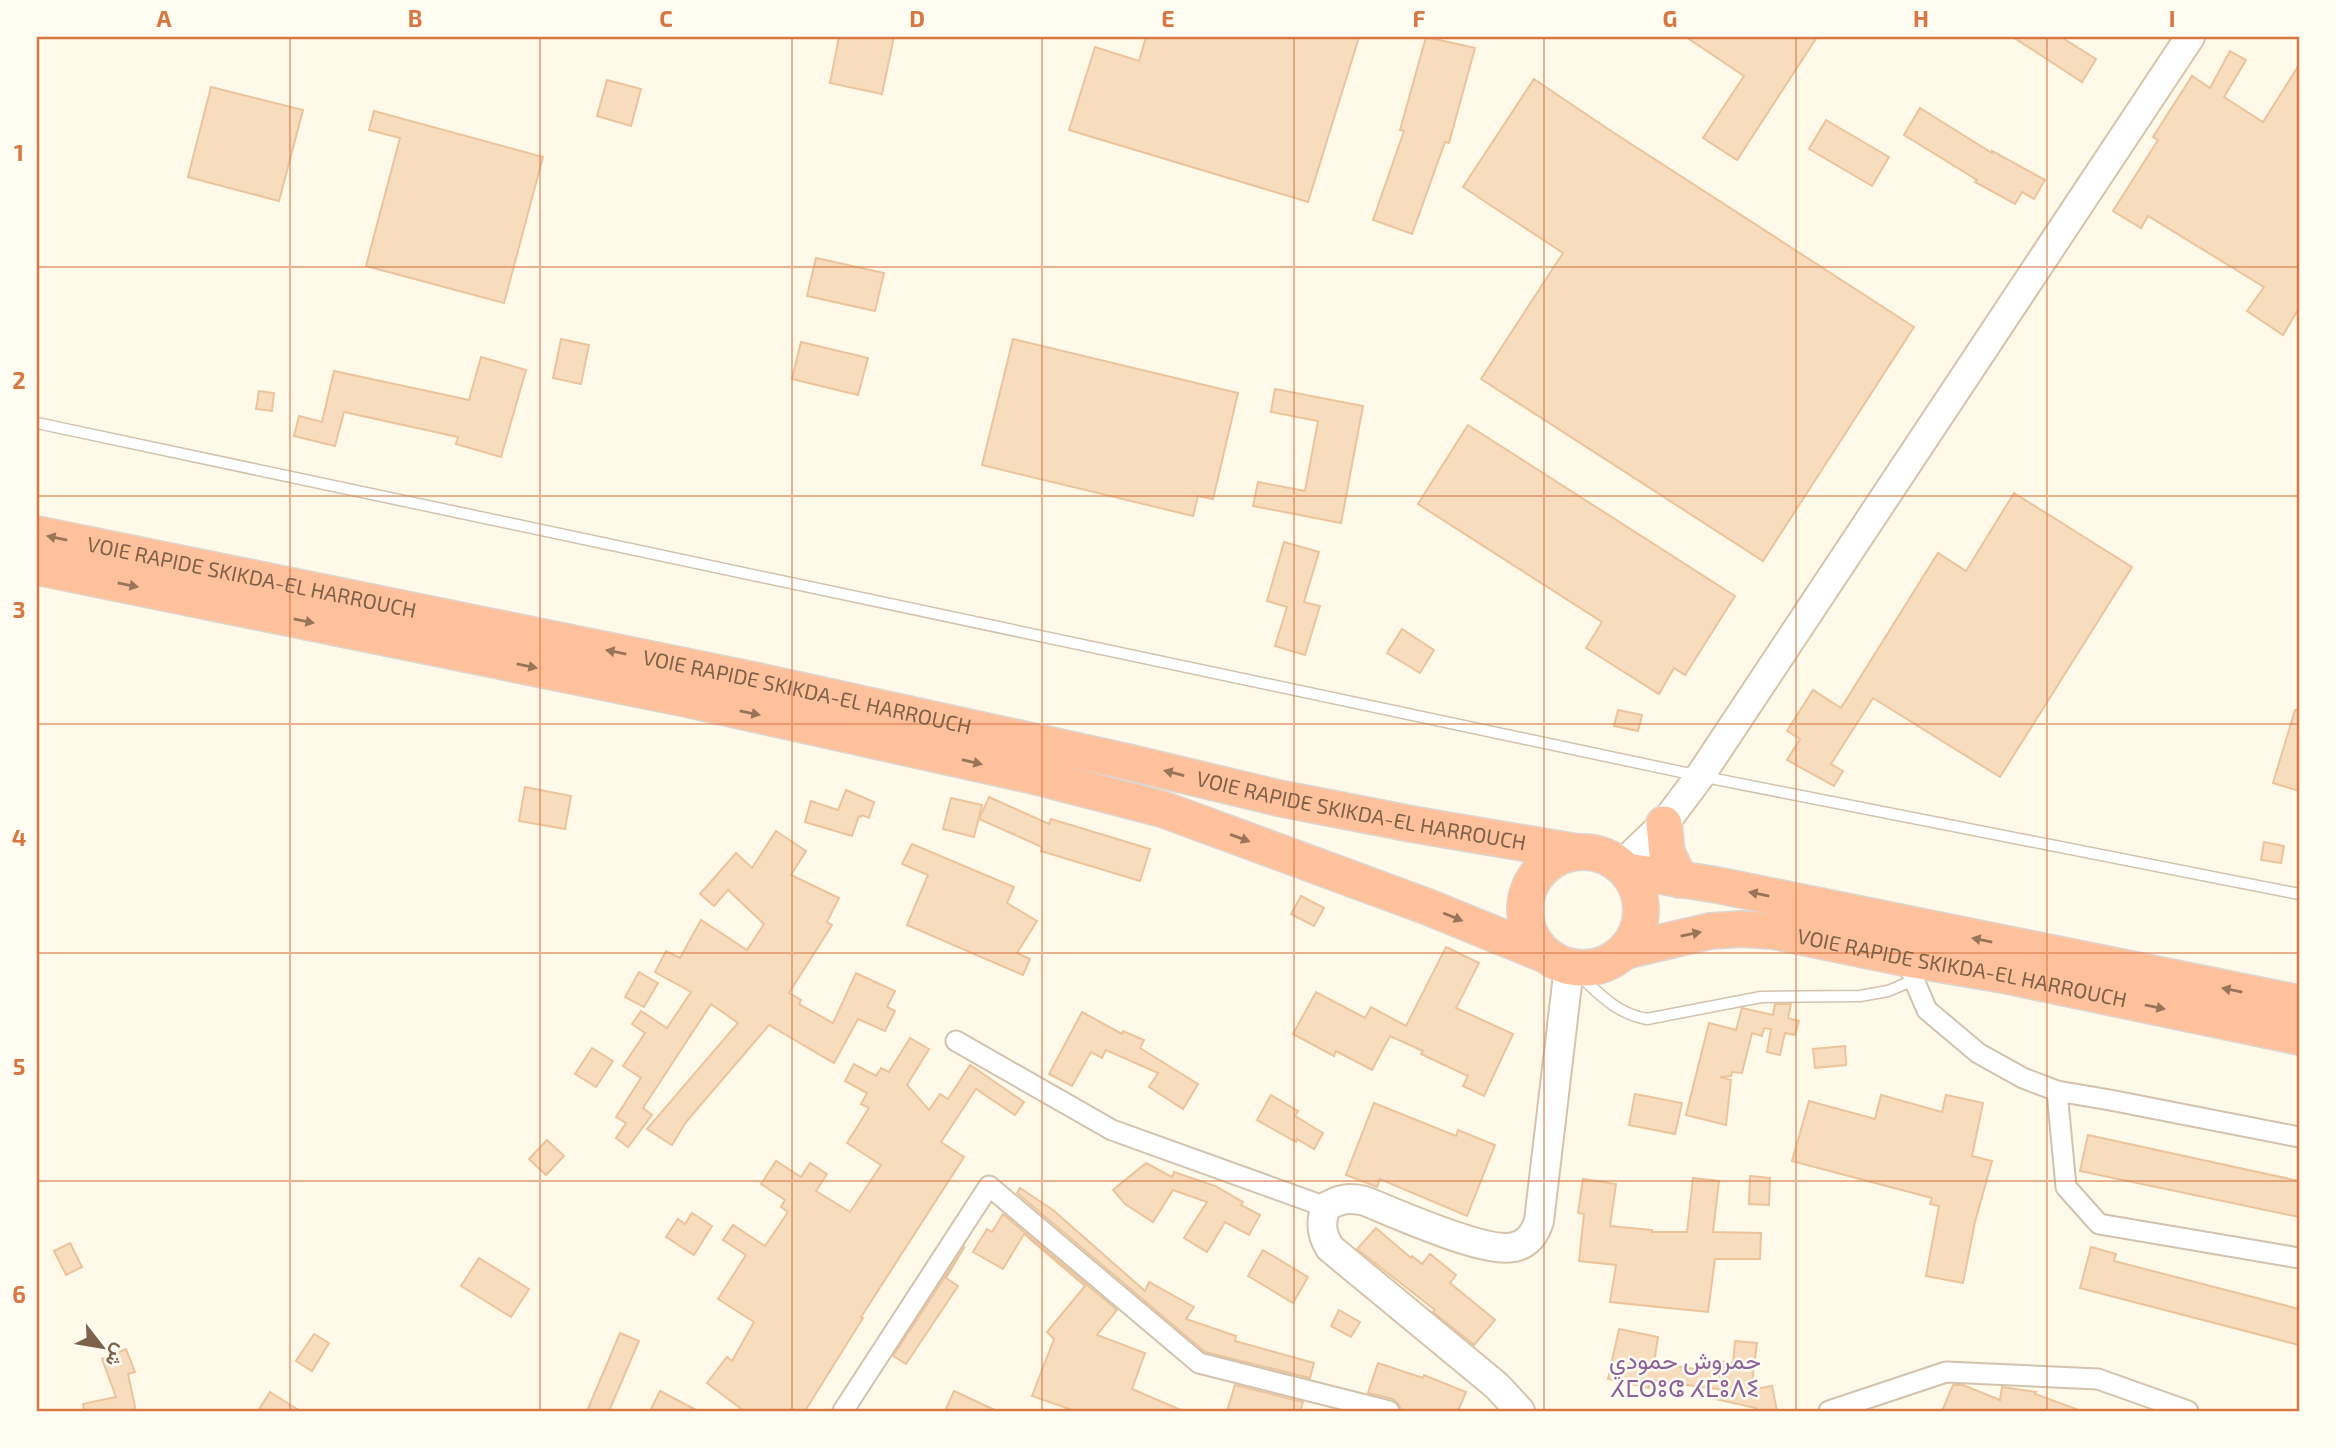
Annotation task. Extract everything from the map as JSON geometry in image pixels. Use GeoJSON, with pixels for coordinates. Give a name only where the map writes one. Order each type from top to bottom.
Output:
{"type":"FeatureCollection","features":[{"type":"Feature","properties":{"kind":"highway","name":"VOIE RAPIDE SKIKDA-EL HARROUCH"},"geometry":{"type":"LineString","coordinates":[[37,534],[763,682],[1128,762],[1278,799],[1577,852],[1593,852],[1608,857],[1624,868],[1680,880],[1717,885],[2299,1003]]}},
{"type":"Feature","properties":{"kind":"highway","name":"VOIE RAPIDE SKIKDA-EL HARROUCH"},"geometry":{"type":"LineString","coordinates":[[37,567],[700,702],[1021,774],[1162,809],[1416,903],[1559,962],[1589,968],[1609,962],[1625,951],[1684,935],[1741,929],[1773,931],[1911,970],[2003,975],[2299,1037]]}},
{"type":"Feature","properties":{"kind":"highway"},"geometry":{"type":"LineString","coordinates":[[1664,824],[1667,853],[1680,880]]}},
{"type":"Feature","properties":{"kind":"highway","name":"VOIE RAPIDE SKIKDA-EL HARROUCH"},"geometry":{"type":"LineString","coordinates":[[1559,962],[1533,939],[1526,918],[1527,894],[1538,874],[1555,859],[1577,852]]}},
{"type":"Feature","properties":{"kind":"highway"},"geometry":{"type":"LineString","coordinates":[[1624,868],[1638,890],[1642,911],[1637,933],[1625,951]]}},
{"type":"Feature","properties":{"kind":"street"},"geometry":{"type":"LineString","coordinates":[[1624,868],[1664,824],[1700,776],[2190,37]]}},
{"type":"Feature","properties":{"kind":"street"},"geometry":{"type":"LineString","coordinates":[[956,1041],[1112,1130],[1326,1207],[1345,1199],[1358,1199],[1474,1242],[1507,1248],[1528,1240],[1539,1221],[1559,962]]}},
{"type":"Feature","properties":{"kind":"street"},"geometry":{"type":"LineString","coordinates":[[1911,970],[1927,1010],[1955,1036],[1999,1066],[2057,1091],[2299,1137]]}},
{"type":"Feature","properties":{"kind":"street"},"geometry":{"type":"LineString","coordinates":[[2057,1091],[2066,1187],[2099,1224],[2299,1258]]}},
{"type":"Feature","properties":{"kind":"street"},"geometry":{"type":"LineString","coordinates":[[843,1411],[989,1186],[1199,1363],[1389,1411]]}},
{"type":"Feature","properties":{"kind":"street"},"geometry":{"type":"LineString","coordinates":[[1326,1207],[1321,1224],[1322,1233],[1330,1248],[1497,1386],[1520,1411]]}},
{"type":"Feature","properties":{"kind":"street"},"geometry":{"type":"LineString","coordinates":[[1829,1411],[1946,1372],[2098,1379],[2188,1411]]}},
{"type":"Feature","properties":{"kind":"lane"},"geometry":{"type":"LineString","coordinates":[[37,423],[1700,776],[2299,894]]}},
{"type":"Feature","properties":{"kind":"lane"},"geometry":{"type":"LineString","coordinates":[[1559,962],[1616,1008],[1629,1016],[1647,1019],[1761,997],[1860,996],[1888,991],[1911,970]]}},
{"type":"Feature","properties":{"kind":"building"},"geometry":{"type":"Polygon","coordinates":[[[839,37],[894,37],[882,94],[830,83],[839,37]]]}},
{"type":"Feature","properties":{"kind":"building"},"geometry":{"type":"Polygon","coordinates":[[[1146,37],[1359,37],[1308,202],[1069,130],[1095,47],[1139,61],[1146,37]]]}},
{"type":"Feature","properties":{"kind":"building"},"geometry":{"type":"Polygon","coordinates":[[[1426,37],[1475,48],[1449,143],[1445,142],[1412,234],[1373,220],[1404,131],[1400,130],[1426,37]]]}},
{"type":"Feature","properties":{"kind":"building"},"geometry":{"type":"Polygon","coordinates":[[[1686,37],[1817,37],[1737,160],[1703,138],[1744,76],[1686,37]]]}},
{"type":"Feature","properties":{"kind":"building"},"geometry":{"type":"Polygon","coordinates":[[[2013,37],[2061,37],[2096,59],[2082,82],[2013,37]]]}},
{"type":"Feature","properties":{"kind":"building"},"geometry":{"type":"Polygon","coordinates":[[[2230,51],[2246,60],[2224,97],[2263,122],[2299,65],[2299,308],[2283,335],[2247,311],[2264,287],[2148,216],[2141,228],[2113,211],[2158,140],[2153,137],[2192,76],[2210,88],[2230,51]]]}},
{"type":"Feature","properties":{"kind":"building"},"geometry":{"type":"Polygon","coordinates":[[[1534,79],[1914,327],[1763,561],[1481,379],[1563,253],[1463,187],[1534,79]]]}},
{"type":"Feature","properties":{"kind":"building"},"geometry":{"type":"Polygon","coordinates":[[[607,80],[641,89],[631,126],[597,116],[607,80]]]}},
{"type":"Feature","properties":{"kind":"building"},"geometry":{"type":"Polygon","coordinates":[[[211,87],[303,110],[279,201],[188,177],[211,87]]]}},
{"type":"Feature","properties":{"kind":"building"},"geometry":{"type":"Polygon","coordinates":[[[1920,108],[1992,153],[2045,180],[2034,199],[2022,192],[2015,204],[1975,182],[1977,180],[1904,135],[1920,108]]]}},
{"type":"Feature","properties":{"kind":"building"},"geometry":{"type":"Polygon","coordinates":[[[374,111],[543,157],[504,303],[366,266],[400,138],[369,130],[374,111]]]}},
{"type":"Feature","properties":{"kind":"building"},"geometry":{"type":"Polygon","coordinates":[[[1826,120],[1889,157],[1872,186],[1809,149],[1826,120]]]}},
{"type":"Feature","properties":{"kind":"building"},"geometry":{"type":"Polygon","coordinates":[[[816,258],[884,273],[875,311],[807,296],[816,258]]]}},
{"type":"Feature","properties":{"kind":"building"},"geometry":{"type":"Polygon","coordinates":[[[561,339],[589,345],[581,384],[553,378],[561,339]]]}},
{"type":"Feature","properties":{"kind":"building"},"geometry":{"type":"Polygon","coordinates":[[[1013,339],[1238,393],[1213,499],[1198,496],[1193,516],[982,465],[1013,339]]]}},
{"type":"Feature","properties":{"kind":"building"},"geometry":{"type":"Polygon","coordinates":[[[801,342],[868,358],[858,395],[792,379],[801,342]]]}},
{"type":"Feature","properties":{"kind":"building"},"geometry":{"type":"Polygon","coordinates":[[[481,357],[526,370],[501,457],[456,444],[458,437],[344,412],[335,446],[294,436],[299,416],[322,422],[334,371],[469,400],[481,357]]]}},
{"type":"Feature","properties":{"kind":"building"},"geometry":{"type":"Polygon","coordinates":[[[1275,389],[1363,406],[1341,523],[1253,506],[1258,482],[1305,491],[1318,421],[1271,412],[1275,389]]]}},
{"type":"Feature","properties":{"kind":"building"},"geometry":{"type":"Polygon","coordinates":[[[259,391],[274,393],[272,411],[256,409],[259,391]]]}},
{"type":"Feature","properties":{"kind":"building"},"geometry":{"type":"Polygon","coordinates":[[[1468,425],[1735,596],[1685,675],[1674,668],[1659,694],[1586,648],[1602,622],[1418,504],[1468,425]]]}},
{"type":"Feature","properties":{"kind":"building"},"geometry":{"type":"Polygon","coordinates":[[[2014,493],[2132,567],[2000,777],[1873,698],[1831,764],[1843,771],[1834,786],[1787,760],[1800,739],[1787,731],[1813,690],[1841,708],[1938,553],[1966,571],[2014,493]]]}},
{"type":"Feature","properties":{"kind":"building"},"geometry":{"type":"Polygon","coordinates":[[[1284,542],[1319,552],[1304,602],[1320,606],[1305,655],[1275,646],[1287,607],[1267,601],[1284,542]]]}},
{"type":"Feature","properties":{"kind":"building"},"geometry":{"type":"Polygon","coordinates":[[[1402,629],[1434,650],[1420,673],[1387,653],[1402,629]]]}},
{"type":"Feature","properties":{"kind":"building"},"geometry":{"type":"Polygon","coordinates":[[[1618,710],[1642,715],[1638,731],[1614,726],[1618,710]]]}},
{"type":"Feature","properties":{"kind":"building"},"geometry":{"type":"Polygon","coordinates":[[[2295,710],[2299,710],[2299,791],[2273,783],[2295,710]]]}},
{"type":"Feature","properties":{"kind":"building"},"geometry":{"type":"Polygon","coordinates":[[[525,787],[571,796],[565,829],[519,821],[525,787]]]}},
{"type":"Feature","properties":{"kind":"building"},"geometry":{"type":"Polygon","coordinates":[[[846,790],[874,802],[869,818],[859,816],[852,836],[805,822],[811,801],[838,810],[846,790]]]}},
{"type":"Feature","properties":{"kind":"building"},"geometry":{"type":"Polygon","coordinates":[[[989,797],[1049,824],[1051,819],[1150,849],[1140,881],[1041,851],[1042,847],[979,819],[989,797]]]}},
{"type":"Feature","properties":{"kind":"building"},"geometry":{"type":"Polygon","coordinates":[[[951,798],[982,805],[974,837],[943,829],[951,798]]]}},
{"type":"Feature","properties":{"kind":"building"},"geometry":{"type":"Polygon","coordinates":[[[776,831],[806,851],[791,875],[839,898],[827,922],[832,925],[789,993],[801,1000],[799,1004],[833,1023],[856,973],[895,991],[887,1007],[895,1011],[885,1031],[858,1019],[834,1063],[769,1025],[686,1122],[672,1145],[647,1129],[738,1023],[711,1004],[643,1108],[652,1115],[628,1147],[616,1138],[626,1123],[616,1117],[641,1078],[623,1066],[645,1033],[632,1024],[641,1011],[667,1028],[691,992],[655,972],[666,951],[680,958],[701,920],[747,950],[764,924],[728,890],[714,906],[700,894],[736,853],[752,868],[776,831]]]}},
{"type":"Feature","properties":{"kind":"building"},"geometry":{"type":"Polygon","coordinates":[[[2264,842],[2284,846],[2281,863],[2261,860],[2264,842]]]}},
{"type":"Feature","properties":{"kind":"building"},"geometry":{"type":"Polygon","coordinates":[[[912,844],[1014,887],[1007,903],[1037,921],[1017,953],[1030,959],[1023,975],[907,925],[928,875],[902,864],[912,844]]]}},
{"type":"Feature","properties":{"kind":"building"},"geometry":{"type":"Polygon","coordinates":[[[1301,896],[1324,908],[1314,926],[1291,914],[1301,896]]]}},
{"type":"Feature","properties":{"kind":"building"},"geometry":{"type":"Polygon","coordinates":[[[1446,947],[1479,963],[1456,1008],[1513,1034],[1484,1096],[1463,1086],[1468,1076],[1390,1036],[1372,1070],[1336,1051],[1334,1056],[1293,1034],[1316,992],[1365,1018],[1371,1007],[1406,1026],[1446,947]]]}},
{"type":"Feature","properties":{"kind":"building"},"geometry":{"type":"Polygon","coordinates":[[[639,972],[658,983],[644,1007],[625,997],[639,972]]]}},
{"type":"Feature","properties":{"kind":"building"},"geometry":{"type":"Polygon","coordinates":[[[1775,1004],[1791,1004],[1788,1018],[1799,1021],[1795,1035],[1785,1033],[1780,1055],[1767,1052],[1771,1029],[1764,1028],[1762,1036],[1752,1033],[1742,1073],[1732,1072],[1731,1076],[1720,1077],[1731,1080],[1726,1125],[1686,1115],[1709,1023],[1736,1030],[1742,1008],[1773,1015],[1775,1004]]]}},
{"type":"Feature","properties":{"kind":"building"},"geometry":{"type":"Polygon","coordinates":[[[1082,1012],[1122,1034],[1123,1031],[1144,1040],[1140,1048],[1198,1084],[1183,1109],[1149,1087],[1158,1073],[1106,1050],[1102,1058],[1091,1052],[1072,1086],[1049,1074],[1082,1012]]]}},
{"type":"Feature","properties":{"kind":"building"},"geometry":{"type":"Polygon","coordinates":[[[910,1038],[929,1049],[907,1085],[929,1110],[940,1094],[948,1099],[970,1065],[1024,1102],[1015,1115],[976,1089],[941,1142],[964,1157],[861,1317],[863,1318],[805,1411],[744,1411],[707,1383],[727,1357],[732,1361],[754,1322],[718,1299],[746,1255],[723,1240],[733,1225],[765,1246],[788,1212],[781,1207],[785,1200],[761,1184],[776,1161],[801,1177],[810,1163],[827,1174],[816,1191],[850,1212],[881,1165],[847,1143],[869,1108],[861,1104],[867,1093],[845,1081],[854,1064],[876,1076],[881,1068],[889,1072],[910,1038]]]}},
{"type":"Feature","properties":{"kind":"building"},"geometry":{"type":"Polygon","coordinates":[[[1845,1046],[1846,1065],[1815,1068],[1813,1049],[1845,1046]]]}},
{"type":"Feature","properties":{"kind":"building"},"geometry":{"type":"Polygon","coordinates":[[[592,1048],[613,1061],[596,1087],[575,1074],[592,1048]]]}},
{"type":"Feature","properties":{"kind":"building"},"geometry":{"type":"Polygon","coordinates":[[[1635,1094],[1682,1103],[1675,1134],[1629,1125],[1635,1094]]]}},
{"type":"Feature","properties":{"kind":"building"},"geometry":{"type":"Polygon","coordinates":[[[1271,1095],[1298,1111],[1295,1116],[1323,1133],[1314,1149],[1257,1120],[1271,1095]]]}},
{"type":"Feature","properties":{"kind":"building"},"geometry":{"type":"Polygon","coordinates":[[[1881,1095],[1942,1112],[1946,1095],[1983,1103],[1972,1156],[1992,1161],[1975,1222],[1963,1283],[1926,1276],[1939,1206],[1930,1204],[1932,1198],[1792,1161],[1809,1101],[1875,1119],[1881,1095]]]}},
{"type":"Feature","properties":{"kind":"building"},"geometry":{"type":"Polygon","coordinates":[[[1374,1103],[1456,1136],[1458,1130],[1495,1145],[1467,1216],[1380,1179],[1377,1187],[1346,1175],[1374,1103]]]}},
{"type":"Feature","properties":{"kind":"building"},"geometry":{"type":"Polygon","coordinates":[[[2088,1135],[2299,1181],[2299,1217],[2080,1171],[2088,1135]]]}},
{"type":"Feature","properties":{"kind":"building"},"geometry":{"type":"Polygon","coordinates":[[[547,1140],[564,1156],[546,1175],[529,1159],[547,1140]]]}},
{"type":"Feature","properties":{"kind":"building"},"geometry":{"type":"Polygon","coordinates":[[[1146,1163],[1172,1177],[1174,1172],[1215,1186],[1243,1202],[1241,1205],[1260,1215],[1249,1235],[1225,1222],[1207,1252],[1184,1238],[1207,1202],[1173,1190],[1153,1222],[1125,1204],[1113,1190],[1146,1163]]]}},
{"type":"Feature","properties":{"kind":"building"},"geometry":{"type":"Polygon","coordinates":[[[1750,1176],[1770,1178],[1769,1205],[1749,1204],[1750,1176]]]}},
{"type":"Feature","properties":{"kind":"building"},"geometry":{"type":"Polygon","coordinates":[[[1693,1178],[1719,1181],[1713,1232],[1761,1233],[1760,1259],[1715,1259],[1708,1312],[1610,1302],[1616,1265],[1579,1261],[1584,1214],[1578,1213],[1583,1179],[1616,1184],[1610,1226],[1652,1232],[1687,1232],[1693,1178]]]}},
{"type":"Feature","properties":{"kind":"building"},"geometry":{"type":"Polygon","coordinates":[[[1020,1188],[1053,1210],[1145,1291],[1149,1282],[1194,1307],[1186,1319],[1236,1336],[1235,1341],[1314,1363],[1310,1378],[1205,1352],[1017,1193],[1020,1188]]]}},
{"type":"Feature","properties":{"kind":"building"},"geometry":{"type":"Polygon","coordinates":[[[692,1213],[712,1226],[694,1255],[666,1237],[678,1219],[685,1224],[692,1213]]]}},
{"type":"Feature","properties":{"kind":"building"},"geometry":{"type":"Polygon","coordinates":[[[1003,1214],[1117,1310],[1097,1335],[1145,1353],[1132,1389],[1183,1411],[1075,1411],[1032,1396],[1054,1339],[1047,1332],[1085,1286],[1024,1234],[1003,1269],[973,1252],[987,1229],[992,1232],[1003,1214]]]}},
{"type":"Feature","properties":{"kind":"building"},"geometry":{"type":"Polygon","coordinates":[[[1376,1228],[1422,1264],[1430,1254],[1456,1275],[1450,1283],[1495,1320],[1474,1345],[1433,1312],[1435,1310],[1357,1249],[1376,1228]]]}},
{"type":"Feature","properties":{"kind":"building"},"geometry":{"type":"Polygon","coordinates":[[[70,1243],[82,1267],[66,1275],[54,1251],[70,1243]]]}},
{"type":"Feature","properties":{"kind":"building"},"geometry":{"type":"Polygon","coordinates":[[[965,1246],[946,1278],[958,1286],[906,1364],[893,1356],[965,1246]]]}},
{"type":"Feature","properties":{"kind":"building"},"geometry":{"type":"Polygon","coordinates":[[[2091,1247],[2116,1254],[2114,1261],[2299,1309],[2299,1345],[2080,1288],[2091,1247]]]}},
{"type":"Feature","properties":{"kind":"building"},"geometry":{"type":"Polygon","coordinates":[[[1263,1250],[1308,1277],[1293,1303],[1248,1276],[1263,1250]]]}},
{"type":"Feature","properties":{"kind":"building"},"geometry":{"type":"Polygon","coordinates":[[[479,1258],[529,1289],[511,1317],[461,1286],[479,1258]]]}},
{"type":"Feature","properties":{"kind":"building"},"geometry":{"type":"Polygon","coordinates":[[[1339,1310],[1360,1322],[1351,1337],[1331,1326],[1339,1310]]]}},
{"type":"Feature","properties":{"kind":"building"},"geometry":{"type":"Polygon","coordinates":[[[1619,1329],[1658,1337],[1654,1363],[1702,1370],[1704,1359],[1733,1363],[1735,1341],[1757,1343],[1751,1390],[1772,1386],[1777,1411],[1757,1411],[1756,1408],[1711,1398],[1722,1396],[1724,1390],[1650,1380],[1649,1388],[1608,1379],[1619,1329]]]}},
{"type":"Feature","properties":{"kind":"building"},"geometry":{"type":"Polygon","coordinates":[[[620,1333],[639,1341],[609,1411],[587,1411],[620,1333]]]}},
{"type":"Feature","properties":{"kind":"building"},"geometry":{"type":"Polygon","coordinates":[[[314,1334],[329,1343],[312,1371],[296,1361],[314,1334]]]}},
{"type":"Feature","properties":{"kind":"building"},"geometry":{"type":"Polygon","coordinates":[[[126,1349],[135,1372],[128,1374],[136,1411],[84,1411],[83,1404],[116,1397],[102,1359],[126,1349]]]}},
{"type":"Feature","properties":{"kind":"building"},"geometry":{"type":"Polygon","coordinates":[[[1378,1363],[1423,1378],[1424,1375],[1466,1392],[1458,1411],[1405,1411],[1401,1410],[1393,1399],[1368,1393],[1378,1363]]]}},
{"type":"Feature","properties":{"kind":"building"},"geometry":{"type":"Polygon","coordinates":[[[1235,1385],[1303,1402],[1300,1411],[1227,1411],[1235,1385]]]}},
{"type":"Feature","properties":{"kind":"building"},"geometry":{"type":"Polygon","coordinates":[[[1953,1385],[1963,1385],[2000,1400],[2002,1387],[2036,1392],[2035,1394],[2076,1411],[1942,1411],[1953,1385]]]}},
{"type":"Feature","properties":{"kind":"building"},"geometry":{"type":"Polygon","coordinates":[[[660,1391],[698,1411],[650,1411],[660,1391]]]}},
{"type":"Feature","properties":{"kind":"building"},"geometry":{"type":"Polygon","coordinates":[[[954,1391],[997,1411],[945,1411],[954,1391]]]}},
{"type":"Feature","properties":{"kind":"building"},"geometry":{"type":"Polygon","coordinates":[[[270,1392],[300,1411],[258,1411],[270,1392]]]}},
{"type":"Feature","properties":{"kind":"district","name":"حمروش حمودي ⵃⵎⵔⵓⵛ ⵃⵎⵓⴷⵉ"},"geometry":{"type":"Point","coordinates":[1685,1375]}}]}
